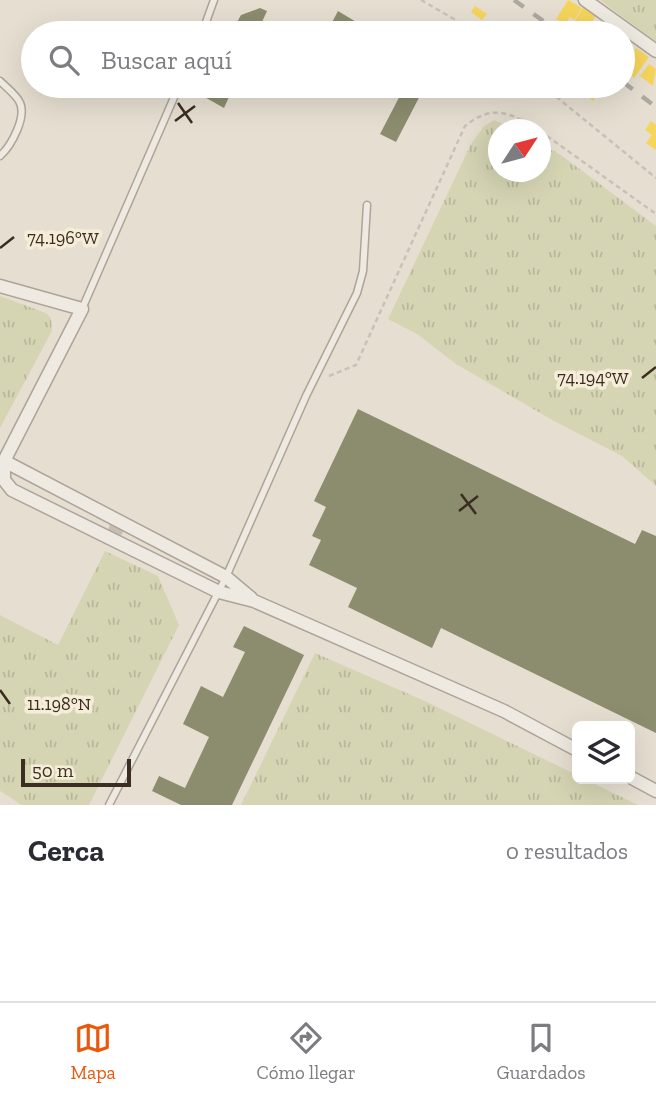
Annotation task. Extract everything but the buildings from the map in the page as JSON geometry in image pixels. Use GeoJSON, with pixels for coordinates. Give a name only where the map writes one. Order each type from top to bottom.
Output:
{"type":"FeatureCollection","features":[{"type":"Feature","properties":{"kind":"street"},"geometry":{"type":"LineString","coordinates":[[585,0],[614,21]]}},
{"type":"Feature","properties":{"kind":"street"},"geometry":{"type":"LineString","coordinates":[[635,36],[656,51]]}},
{"type":"Feature","properties":{"kind":"street"},"geometry":{"type":"LineString","coordinates":[[0,286],[82,309],[4,461],[4,480],[12,490],[219,592],[254,601],[504,711],[572,747]]}},
{"type":"Feature","properties":{"kind":"street"},"geometry":{"type":"LineString","coordinates":[[4,461],[226,577],[254,601]]}},
{"type":"Feature","properties":{"kind":"street"},"geometry":{"type":"LineString","coordinates":[[635,780],[656,791]]}},
{"type":"Feature","properties":{"kind":"lane"},"geometry":{"type":"LineString","coordinates":[[206,21],[214,0]]}},
{"type":"Feature","properties":{"kind":"lane"},"geometry":{"type":"LineString","coordinates":[[0,81],[19,100],[22,109],[11,146],[0,156]]}},
{"type":"Feature","properties":{"kind":"lane"},"geometry":{"type":"LineString","coordinates":[[82,309],[174,98]]}},
{"type":"Feature","properties":{"kind":"lane"},"geometry":{"type":"LineString","coordinates":[[108,805],[219,592],[313,383],[357,293],[363,271],[368,205]]}},
{"type":"Feature","properties":{"kind":"path"},"geometry":{"type":"LineString","coordinates":[[421,0],[457,21]]}},
{"type":"Feature","properties":{"kind":"path"},"geometry":{"type":"LineString","coordinates":[[558,98],[656,178]]}},
{"type":"Feature","properties":{"kind":"path"},"geometry":{"type":"LineString","coordinates":[[313,383],[356,365],[465,126],[480,114],[498,111],[515,119]]}},
{"type":"Feature","properties":{"kind":"path"},"geometry":{"type":"LineString","coordinates":[[551,139],[656,214]]}},
{"type":"Feature","properties":{"kind":"green space"},"geometry":{"type":"Polygon","coordinates":[[[600,0],[656,0],[656,42],[635,26],[635,21],[628,21],[600,0]]]}},
{"type":"Feature","properties":{"kind":"green space"},"geometry":{"type":"Polygon","coordinates":[[[488,124],[488,182],[551,182],[551,150],[656,226],[656,486],[622,456],[554,421],[456,364],[417,334],[388,319],[471,144],[488,124]]]}},
{"type":"Feature","properties":{"kind":"green space"},"geometry":{"type":"Polygon","coordinates":[[[0,296],[46,313],[51,318],[52,331],[0,428],[0,296]]]}},
{"type":"Feature","properties":{"kind":"green space"},"geometry":{"type":"Polygon","coordinates":[[[105,551],[158,576],[179,625],[89,805],[22,805],[0,791],[0,615],[58,645],[105,551]]]}},
{"type":"Feature","properties":{"kind":"green space"},"geometry":{"type":"Polygon","coordinates":[[[315,653],[427,702],[572,773],[572,784],[594,784],[638,805],[241,805],[315,653]]]}},
{"type":"Feature","properties":{"kind":"railway"},"geometry":{"type":"LineString","coordinates":[[514,0],[543,21]]}},
{"type":"Feature","properties":{"kind":"railway"},"geometry":{"type":"LineString","coordinates":[[635,91],[656,107]]}}]}
